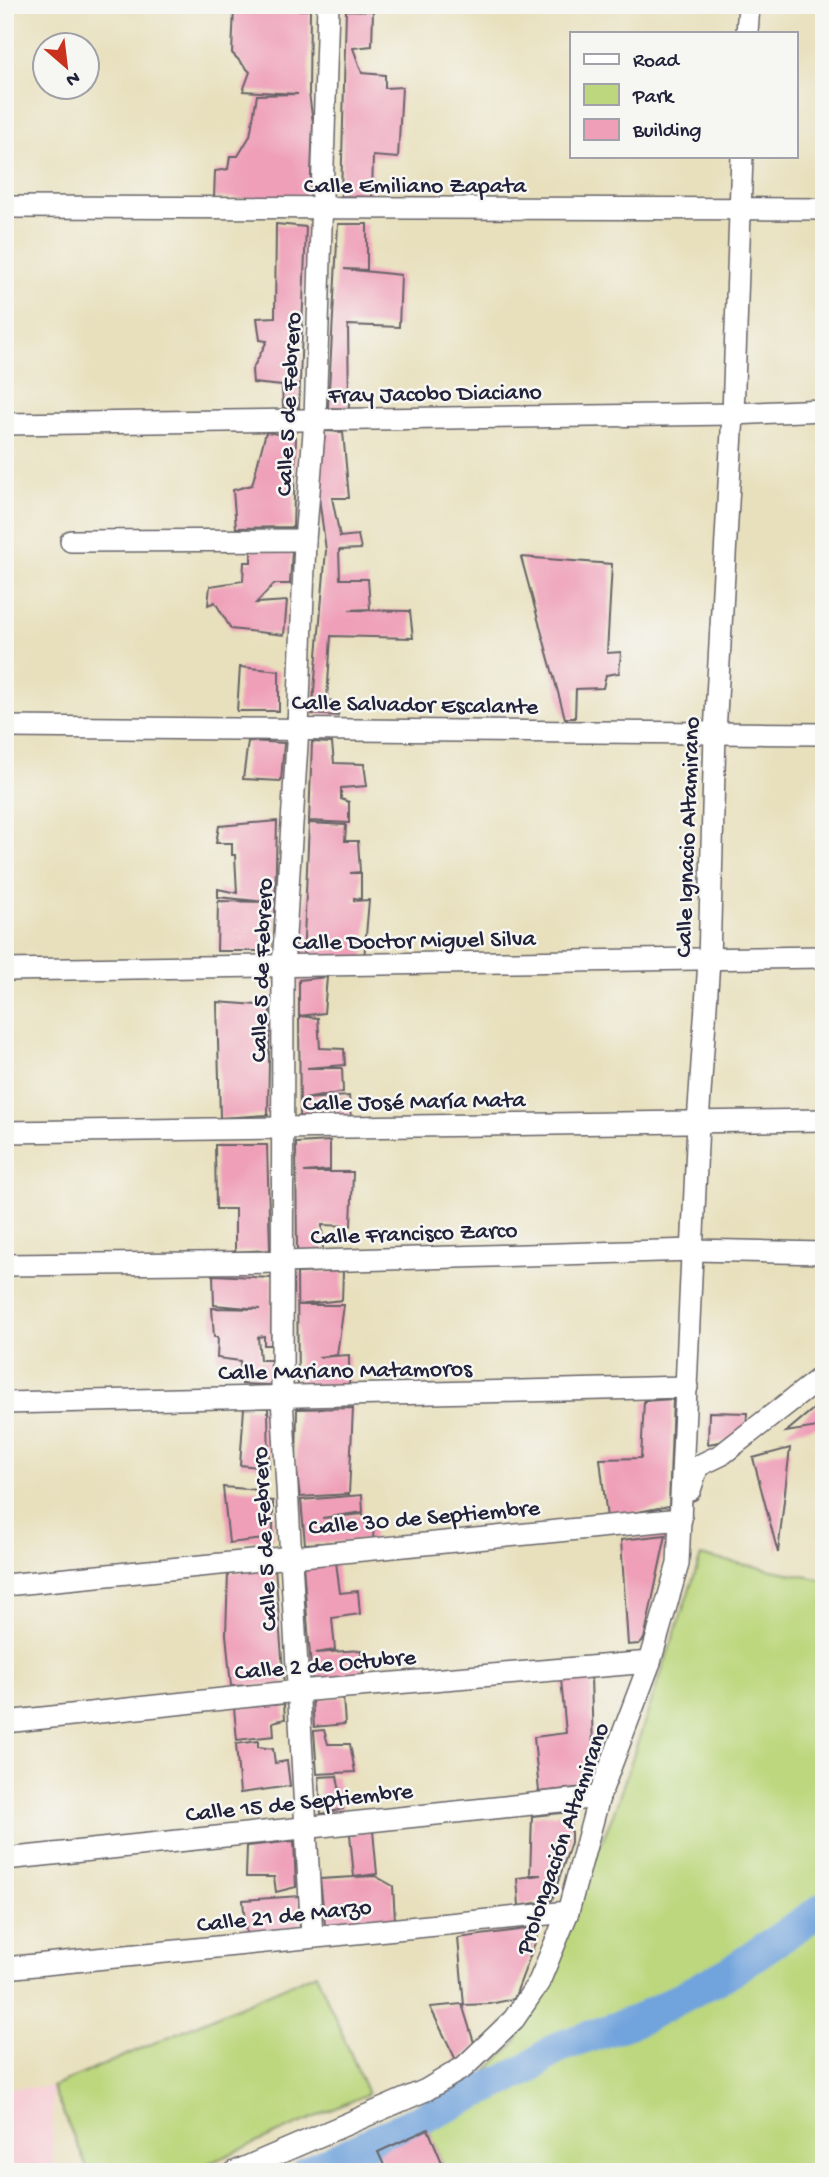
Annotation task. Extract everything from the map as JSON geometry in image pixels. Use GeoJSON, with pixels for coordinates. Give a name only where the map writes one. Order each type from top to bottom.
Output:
{"type":"FeatureCollection","features":[{"type":"Feature","properties":{"kind":"street","name":"Calle 5 de Febrero"},"geometry":{"type":"LineString","coordinates":[[312,1937],[282,1397],[283,967],[299,728],[305,540],[315,421],[328,5]]}},
{"type":"Feature","properties":{"kind":"street"},"geometry":{"type":"LineString","coordinates":[[747,32],[749,5]]}},
{"type":"Feature","properties":{"kind":"street","name":"Calle Ignacio Altamirano"},"geometry":{"type":"LineString","coordinates":[[681,1519],[698,1123],[709,961],[715,733],[733,414],[742,158]]}},
{"type":"Feature","properties":{"kind":"street","name":"Calle Emiliano Zapata"},"geometry":{"type":"LineString","coordinates":[[5,207],[320,210],[824,209]]}},
{"type":"Feature","properties":{"kind":"street","name":"Fray Jacobo Diaciano"},"geometry":{"type":"LineString","coordinates":[[5,424],[733,414],[824,410]]}},
{"type":"Feature","properties":{"kind":"street"},"geometry":{"type":"LineString","coordinates":[[71,541],[305,540]]}},
{"type":"Feature","properties":{"kind":"street","name":"Calle Salvador Escalante"},"geometry":{"type":"LineString","coordinates":[[5,727],[824,734]]}},
{"type":"Feature","properties":{"kind":"street","name":"Calle Doctor Miguel Silva"},"geometry":{"type":"LineString","coordinates":[[5,970],[709,961],[824,957]]}},
{"type":"Feature","properties":{"kind":"street","name":"Calle José María Mata"},"geometry":{"type":"LineString","coordinates":[[5,1132],[824,1120]]}},
{"type":"Feature","properties":{"kind":"street","name":"Calle Francisco Zarco"},"geometry":{"type":"LineString","coordinates":[[5,1265],[282,1262],[694,1250],[824,1253]]}},
{"type":"Feature","properties":{"kind":"street"},"geometry":{"type":"LineString","coordinates":[[681,1519],[698,1466],[721,1455],[824,1375]]}},
{"type":"Feature","properties":{"kind":"street","name":"Calle Mariano Matamoros"},"geometry":{"type":"LineString","coordinates":[[5,1403],[687,1387]]}},
{"type":"Feature","properties":{"kind":"street"},"geometry":{"type":"LineString","coordinates":[[685,1446],[698,1466]]}},
{"type":"Feature","properties":{"kind":"street","name":"Calle 30 de Septiembre"},"geometry":{"type":"LineString","coordinates":[[5,1585],[290,1555],[681,1519]]}},
{"type":"Feature","properties":{"kind":"street","name":"Prolongación Altamirano"},"geometry":{"type":"LineString","coordinates":[[235,2172],[426,2090],[464,2067],[514,2019],[527,2001],[539,1982],[568,1912],[599,1797],[650,1662],[678,1564],[681,1519]]}},
{"type":"Feature","properties":{"kind":"street","name":"Calle 2 de Octubre"},"geometry":{"type":"LineString","coordinates":[[5,1722],[298,1690],[650,1662]]}},
{"type":"Feature","properties":{"kind":"street","name":"Calle 15 de Septiembre"},"geometry":{"type":"LineString","coordinates":[[5,1859],[599,1797]]}},
{"type":"Feature","properties":{"kind":"street","name":"Calle 21 de Marzo"},"geometry":{"type":"LineString","coordinates":[[5,1968],[568,1912]]}},
{"type":"Feature","properties":{"kind":"shaded area"},"geometry":{"type":"Polygon","coordinates":[[[52,2087],[54,2172],[5,2172],[5,2088],[52,2087]]]}},
{"type":"Feature","properties":{"kind":"green space"},"geometry":{"type":"Polygon","coordinates":[[[701,1556],[824,1580],[824,2172],[446,2172],[428,2129],[516,2042],[613,1815],[701,1556]]]}},
{"type":"Feature","properties":{"kind":"green space"},"geometry":{"type":"Polygon","coordinates":[[[316,1973],[368,2094],[189,2172],[89,2172],[52,2087],[316,1973]]]}},
{"type":"Feature","properties":{"kind":"building"},"geometry":{"type":"Polygon","coordinates":[[[234,9],[310,10],[309,93],[313,123],[310,199],[214,198],[215,171],[228,169],[230,156],[238,156],[250,136],[257,95],[298,94],[243,91],[250,72],[232,53],[234,9]]]}},
{"type":"Feature","properties":{"kind":"building"},"geometry":{"type":"Polygon","coordinates":[[[346,10],[373,11],[372,46],[353,48],[362,73],[385,75],[385,88],[402,87],[398,158],[373,156],[372,197],[341,196],[346,10]]]}},
{"type":"Feature","properties":{"kind":"building"},"geometry":{"type":"Polygon","coordinates":[[[276,224],[306,227],[299,407],[283,408],[282,386],[253,383],[252,370],[267,341],[260,340],[257,318],[275,317],[276,224]]]}},
{"type":"Feature","properties":{"kind":"building"},"geometry":{"type":"Polygon","coordinates":[[[338,224],[367,224],[367,270],[344,269],[401,275],[399,327],[348,325],[349,409],[328,408],[338,224]]]}},
{"type":"Feature","properties":{"kind":"building"},"geometry":{"type":"Polygon","coordinates":[[[325,431],[343,432],[349,498],[332,498],[340,537],[358,535],[361,549],[339,550],[340,579],[368,579],[370,609],[349,610],[410,611],[413,638],[331,636],[327,700],[339,702],[338,716],[312,714],[326,550],[319,498],[325,431]]]}},
{"type":"Feature","properties":{"kind":"building"},"geometry":{"type":"Polygon","coordinates":[[[266,432],[296,437],[293,527],[236,528],[233,490],[252,485],[266,432]]]}},
{"type":"Feature","properties":{"kind":"building"},"geometry":{"type":"Polygon","coordinates":[[[251,550],[292,550],[290,584],[274,584],[256,603],[287,601],[284,635],[231,629],[215,602],[208,605],[210,586],[243,581],[244,562],[251,562],[251,550]]]}},
{"type":"Feature","properties":{"kind":"building"},"geometry":{"type":"Polygon","coordinates":[[[521,557],[612,564],[607,653],[621,652],[619,673],[606,675],[603,688],[576,689],[575,718],[565,718],[521,557]]]}},
{"type":"Feature","properties":{"kind":"building"},"geometry":{"type":"Polygon","coordinates":[[[240,667],[279,671],[279,711],[237,711],[240,667]]]}},
{"type":"Feature","properties":{"kind":"building"},"geometry":{"type":"Polygon","coordinates":[[[248,741],[284,743],[281,781],[243,779],[248,741]]]}},
{"type":"Feature","properties":{"kind":"building"},"geometry":{"type":"Polygon","coordinates":[[[312,742],[332,743],[334,763],[364,764],[367,786],[341,788],[341,799],[349,802],[349,823],[309,821],[312,742]]]}},
{"type":"Feature","properties":{"kind":"building"},"geometry":{"type":"Polygon","coordinates":[[[277,821],[274,951],[217,951],[218,901],[266,902],[218,897],[218,889],[237,893],[232,843],[216,843],[219,826],[277,821]]]}},
{"type":"Feature","properties":{"kind":"building"},"geometry":{"type":"Polygon","coordinates":[[[309,823],[346,825],[345,841],[358,841],[360,872],[350,873],[361,873],[361,899],[354,898],[354,901],[369,900],[364,959],[303,961],[309,823]]]}},
{"type":"Feature","properties":{"kind":"building"},"geometry":{"type":"Polygon","coordinates":[[[327,977],[324,1013],[299,1016],[299,980],[327,977]]]}},
{"type":"Feature","properties":{"kind":"building"},"geometry":{"type":"Polygon","coordinates":[[[217,1002],[270,1006],[268,1115],[220,1118],[217,1002]]]}},
{"type":"Feature","properties":{"kind":"building"},"geometry":{"type":"Polygon","coordinates":[[[299,1016],[318,1018],[320,1048],[344,1049],[345,1065],[307,1068],[342,1068],[343,1092],[305,1099],[349,1096],[351,1118],[300,1118],[299,1016]]]}},
{"type":"Feature","properties":{"kind":"building"},"geometry":{"type":"Polygon","coordinates":[[[330,1141],[330,1170],[304,1172],[353,1172],[351,1226],[322,1225],[323,1253],[297,1254],[296,1143],[330,1141]]]}},
{"type":"Feature","properties":{"kind":"building"},"geometry":{"type":"Polygon","coordinates":[[[215,1145],[267,1145],[270,1250],[235,1252],[235,1209],[216,1209],[215,1145]]]}},
{"type":"Feature","properties":{"kind":"building"},"geometry":{"type":"Polygon","coordinates":[[[343,1271],[342,1300],[297,1305],[297,1273],[343,1271]]]}},
{"type":"Feature","properties":{"kind":"building"},"geometry":{"type":"Polygon","coordinates":[[[213,1275],[272,1278],[271,1345],[264,1345],[264,1336],[258,1337],[260,1360],[271,1360],[271,1385],[242,1384],[240,1361],[217,1358],[218,1337],[214,1337],[212,1308],[260,1309],[214,1305],[213,1275]]]}},
{"type":"Feature","properties":{"kind":"building"},"geometry":{"type":"Polygon","coordinates":[[[297,1305],[344,1305],[337,1355],[318,1357],[349,1355],[349,1386],[298,1389],[297,1305]]]}},
{"type":"Feature","properties":{"kind":"building"},"geometry":{"type":"Polygon","coordinates":[[[673,1399],[669,1506],[607,1518],[600,1459],[641,1458],[644,1401],[673,1399]]]}},
{"type":"Feature","properties":{"kind":"building"},"geometry":{"type":"Polygon","coordinates":[[[824,1400],[824,1426],[786,1432],[824,1400]]]}},
{"type":"Feature","properties":{"kind":"building"},"geometry":{"type":"Polygon","coordinates":[[[244,1408],[268,1408],[269,1468],[240,1465],[244,1408]]]}},
{"type":"Feature","properties":{"kind":"building"},"geometry":{"type":"Polygon","coordinates":[[[353,1408],[349,1494],[300,1497],[296,1465],[297,1409],[353,1408]]]}},
{"type":"Feature","properties":{"kind":"building"},"geometry":{"type":"Polygon","coordinates":[[[709,1412],[747,1413],[746,1430],[737,1439],[708,1444],[709,1412]]]}},
{"type":"Feature","properties":{"kind":"building"},"geometry":{"type":"Polygon","coordinates":[[[790,1448],[778,1553],[753,1458],[790,1448]]]}},
{"type":"Feature","properties":{"kind":"building"},"geometry":{"type":"Polygon","coordinates":[[[223,1487],[259,1490],[260,1500],[273,1501],[273,1538],[229,1543],[223,1487]]]}},
{"type":"Feature","properties":{"kind":"building"},"geometry":{"type":"Polygon","coordinates":[[[362,1495],[363,1512],[322,1518],[363,1514],[367,1523],[374,1521],[373,1540],[305,1544],[301,1500],[362,1495]]]}},
{"type":"Feature","properties":{"kind":"building"},"geometry":{"type":"Polygon","coordinates":[[[666,1535],[644,1639],[639,1644],[628,1645],[621,1540],[666,1535]]]}},
{"type":"Feature","properties":{"kind":"building"},"geometry":{"type":"Polygon","coordinates":[[[336,1562],[340,1593],[358,1591],[360,1614],[332,1618],[335,1650],[315,1653],[361,1650],[363,1675],[312,1682],[303,1564],[336,1562]]]}},
{"type":"Feature","properties":{"kind":"building"},"geometry":{"type":"Polygon","coordinates":[[[275,1567],[284,1684],[231,1686],[226,1634],[228,1573],[275,1567]]]}},
{"type":"Feature","properties":{"kind":"building"},"geometry":{"type":"Polygon","coordinates":[[[591,1676],[594,1786],[539,1792],[534,1737],[566,1733],[561,1679],[591,1676]]]}},
{"type":"Feature","properties":{"kind":"building"},"geometry":{"type":"Polygon","coordinates":[[[343,1697],[345,1724],[314,1727],[312,1699],[343,1697]]]}},
{"type":"Feature","properties":{"kind":"building"},"geometry":{"type":"Polygon","coordinates":[[[284,1704],[285,1719],[273,1722],[274,1736],[237,1740],[234,1708],[284,1704]]]}},
{"type":"Feature","properties":{"kind":"building"},"geometry":{"type":"Polygon","coordinates":[[[324,1730],[328,1744],[350,1744],[355,1772],[317,1774],[314,1731],[324,1730]]]}},
{"type":"Feature","properties":{"kind":"building"},"geometry":{"type":"Polygon","coordinates":[[[258,1741],[258,1747],[273,1749],[275,1763],[287,1761],[290,1786],[240,1793],[236,1744],[258,1741]]]}},
{"type":"Feature","properties":{"kind":"building"},"geometry":{"type":"Polygon","coordinates":[[[337,1776],[343,1809],[321,1814],[319,1777],[337,1776]]]}},
{"type":"Feature","properties":{"kind":"building"},"geometry":{"type":"Polygon","coordinates":[[[571,1812],[571,1842],[552,1900],[519,1906],[517,1878],[541,1875],[530,1875],[532,1816],[571,1812]]]}},
{"type":"Feature","properties":{"kind":"building"},"geometry":{"type":"Polygon","coordinates":[[[373,1831],[377,1874],[354,1877],[350,1834],[373,1831]]]}},
{"type":"Feature","properties":{"kind":"building"},"geometry":{"type":"Polygon","coordinates":[[[294,1841],[296,1887],[276,1892],[274,1877],[246,1877],[247,1846],[294,1841]]]}},
{"type":"Feature","properties":{"kind":"building"},"geometry":{"type":"Polygon","coordinates":[[[375,1876],[393,1886],[395,1920],[325,1925],[320,1879],[375,1876]]]}},
{"type":"Feature","properties":{"kind":"building"},"geometry":{"type":"Polygon","coordinates":[[[299,1896],[300,1929],[246,1934],[243,1900],[299,1896]]]}},
{"type":"Feature","properties":{"kind":"building"},"geometry":{"type":"Polygon","coordinates":[[[541,1927],[514,1999],[490,2004],[464,2005],[458,1938],[541,1927]]]}},
{"type":"Feature","properties":{"kind":"building"},"geometry":{"type":"Polygon","coordinates":[[[462,2004],[475,2046],[457,2062],[430,2007],[462,2004]]]}},
{"type":"Feature","properties":{"kind":"building"},"geometry":{"type":"Polygon","coordinates":[[[428,2129],[446,2172],[387,2172],[378,2152],[428,2129]]]}},
{"type":"Feature","properties":{"kind":"waterway"},"geometry":{"type":"LineString","coordinates":[[307,2172],[528,2069],[556,2048],[638,2020],[730,1972],[824,1908]]}}]}
